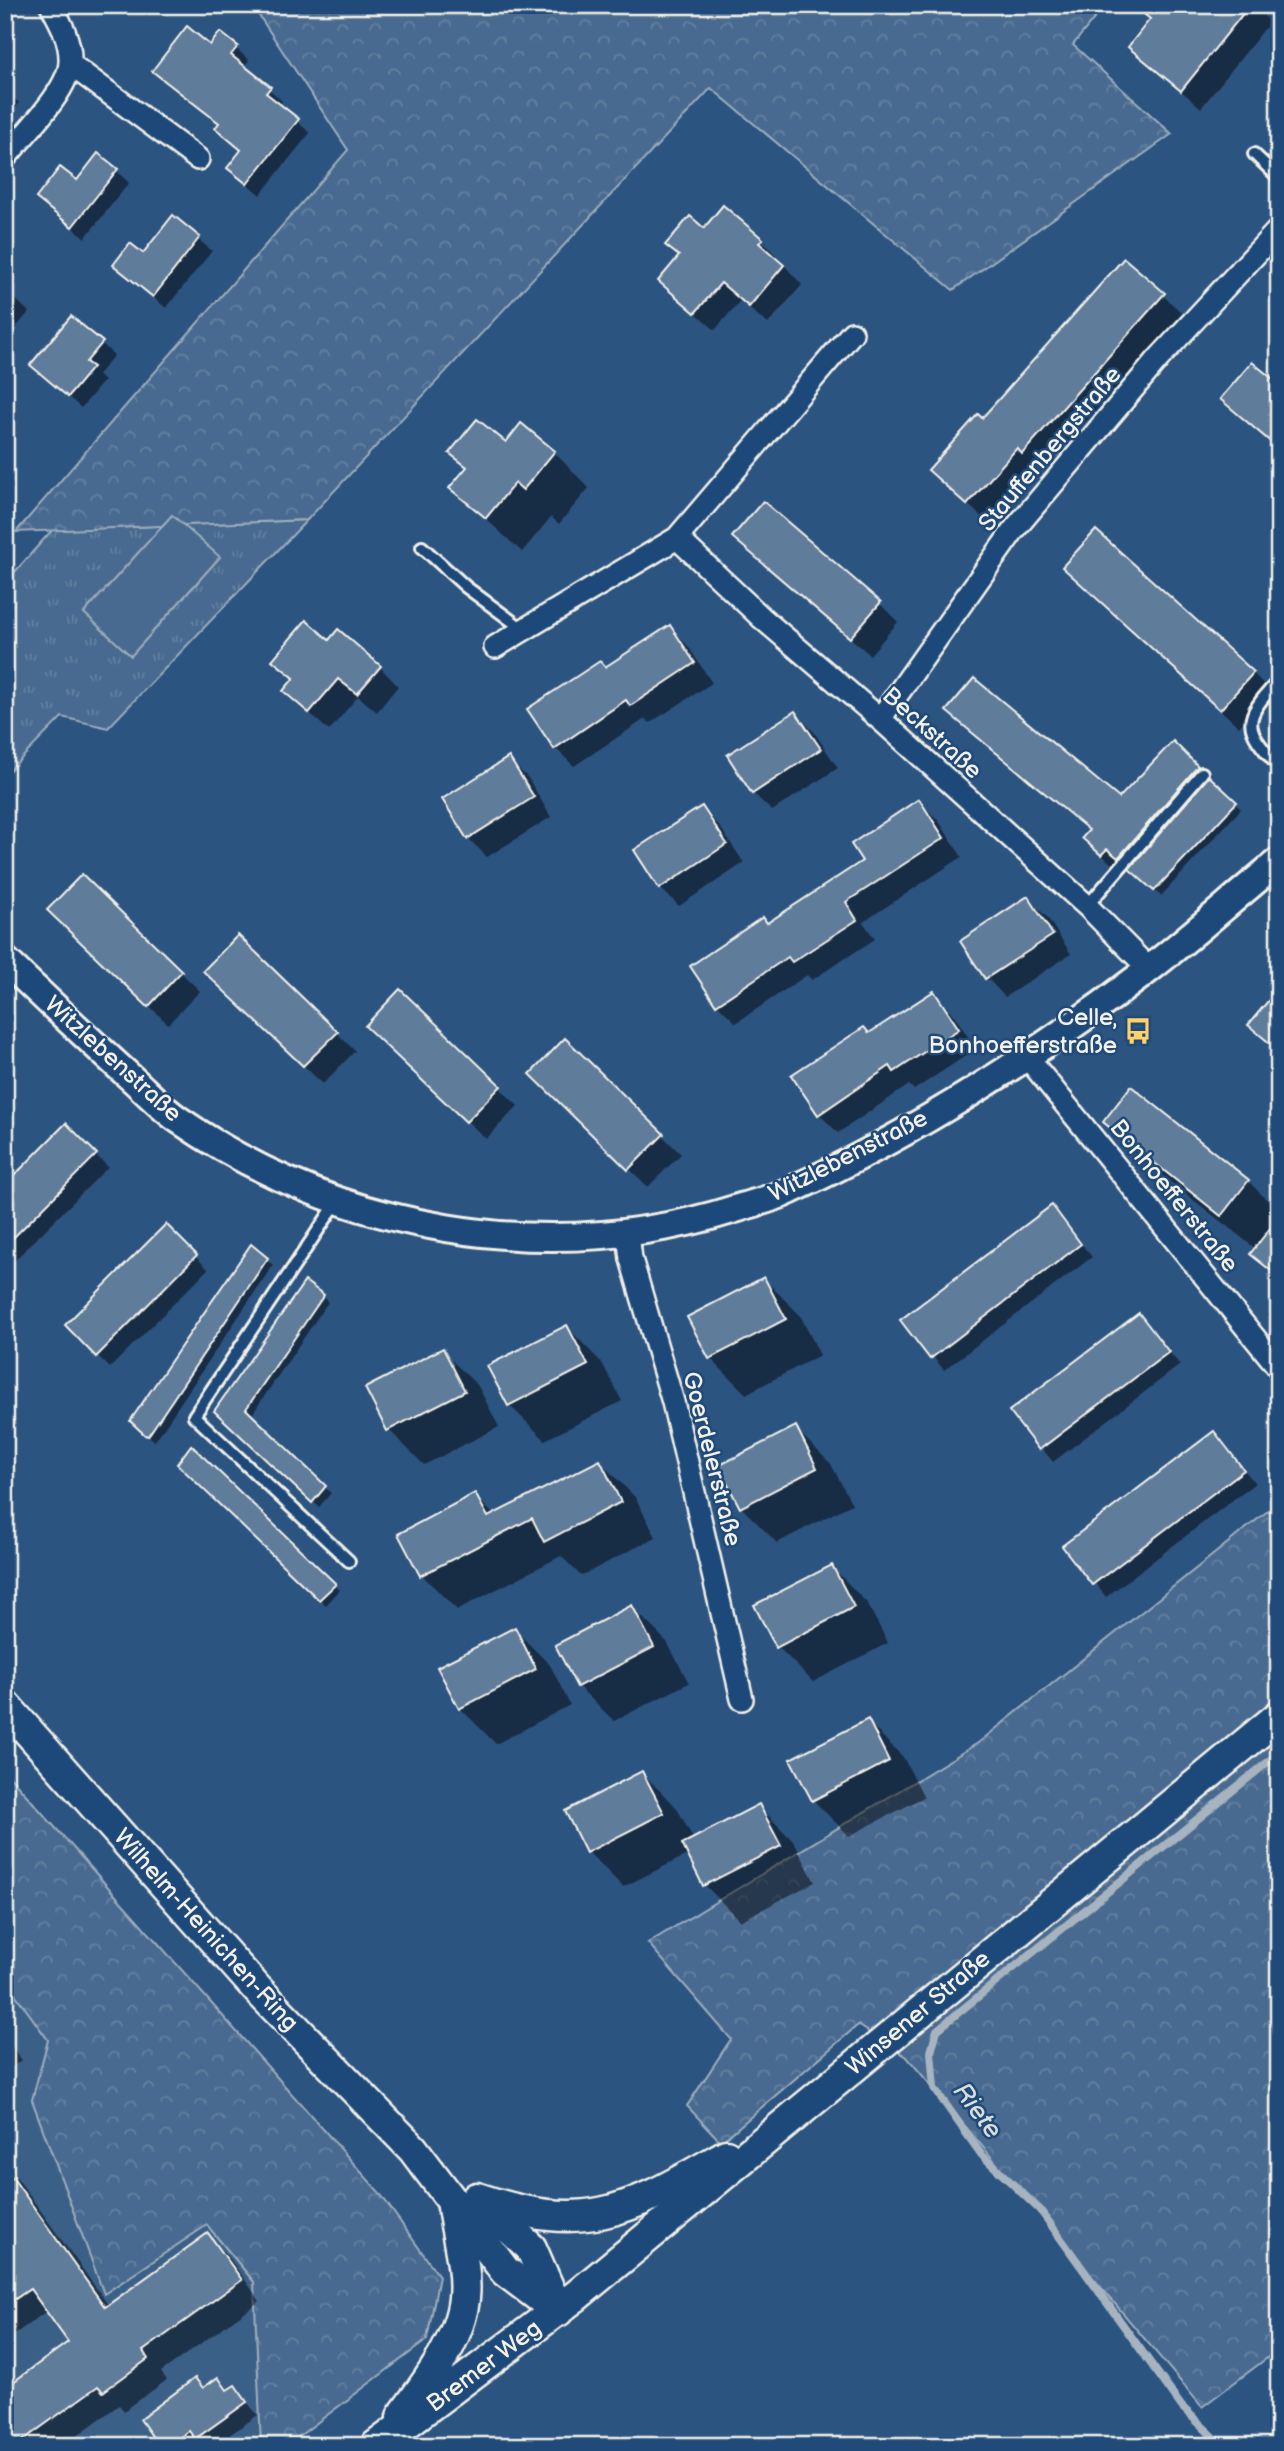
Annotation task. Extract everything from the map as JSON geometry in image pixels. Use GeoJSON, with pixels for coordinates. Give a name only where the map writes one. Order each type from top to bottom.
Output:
{"type":"FeatureCollection","features":[{"type":"Feature","properties":{"kind":"main road","name":"Wilhelm-Heinichen-Ring"},"geometry":{"type":"LineString","coordinates":[[5,1705],[258,1990],[464,2199],[505,2271],[558,2311]]}},
{"type":"Feature","properties":{"kind":"main road","name":"Winsener Straße"},"geometry":{"type":"LineString","coordinates":[[558,2311],[1279,1716]]}},
{"type":"Feature","properties":{"kind":"main road"},"geometry":{"type":"LineString","coordinates":[[381,2443],[432,2375],[452,2337],[464,2301],[464,2199],[527,2212],[570,2217],[610,2213],[646,2200],[793,2116]]}},
{"type":"Feature","properties":{"kind":"main road","name":"Bremer Weg"},"geometry":{"type":"LineString","coordinates":[[381,2443],[558,2311]]}},
{"type":"Feature","properties":{"kind":"street"},"geometry":{"type":"LineString","coordinates":[[5,158],[58,93],[70,64],[66,32],[51,5]]}},
{"type":"Feature","properties":{"kind":"street"},"geometry":{"type":"LineString","coordinates":[[70,64],[198,159]]}},
{"type":"Feature","properties":{"kind":"street","name":"Stauffenbergstraße"},"geometry":{"type":"LineString","coordinates":[[880,719],[1013,531],[1159,358],[1279,229]]}},
{"type":"Feature","properties":{"kind":"street"},"geometry":{"type":"LineString","coordinates":[[495,647],[677,538],[852,333]]}},
{"type":"Feature","properties":{"kind":"street","name":"Beckstraße"},"geometry":{"type":"LineString","coordinates":[[677,538],[762,618],[880,719],[1087,906],[1149,969]]}},
{"type":"Feature","properties":{"kind":"street","name":"Witzlebenstraße"},"geometry":{"type":"LineString","coordinates":[[5,960],[177,1119],[284,1181],[337,1202],[438,1227],[561,1238],[628,1234],[706,1218],[788,1192],[907,1129],[1027,1057],[1149,969],[1279,861]]}},
{"type":"Feature","properties":{"kind":"street","name":"Bonhoefferstraße"},"geometry":{"type":"LineString","coordinates":[[1027,1057],[1279,1368]]}},
{"type":"Feature","properties":{"kind":"street","name":"Goerdelerstraße"},"geometry":{"type":"LineString","coordinates":[[628,1234],[631,1259],[673,1402],[742,1699]]}},
{"type":"Feature","properties":{"kind":"lane"},"geometry":{"type":"LineString","coordinates":[[1254,154],[1279,178]]}},
{"type":"Feature","properties":{"kind":"lane"},"geometry":{"type":"LineString","coordinates":[[422,547],[466,587],[524,630]]}},
{"type":"Feature","properties":{"kind":"lane"},"geometry":{"type":"LineString","coordinates":[[1279,680],[1253,708],[1251,727],[1259,745],[1279,767]]}},
{"type":"Feature","properties":{"kind":"lane"},"geometry":{"type":"LineString","coordinates":[[1087,906],[1202,774]]}},
{"type":"Feature","properties":{"kind":"lane"},"geometry":{"type":"LineString","coordinates":[[337,1202],[194,1416],[349,1562]]}},
{"type":"Feature","properties":{"kind":"shaded area"},"geometry":{"type":"Polygon","coordinates":[[[5,1980],[49,2040],[32,2100],[104,2294],[207,2224],[254,2282],[261,2446],[5,2446],[5,1980]]]}},
{"type":"Feature","properties":{"kind":"green space"},"geometry":{"type":"Polygon","coordinates":[[[252,5],[1105,5],[1073,45],[1172,134],[953,290],[711,88],[307,520],[16,532],[348,150],[252,5]]]}},
{"type":"Feature","properties":{"kind":"green space"},"geometry":{"type":"Polygon","coordinates":[[[172,515],[220,557],[131,656],[84,613],[172,515]]]}},
{"type":"Feature","properties":{"kind":"green space"},"geometry":{"type":"Polygon","coordinates":[[[307,520],[108,728],[62,717],[5,775],[5,583],[52,530],[307,520]]]}},
{"type":"Feature","properties":{"kind":"green space"},"geometry":{"type":"Polygon","coordinates":[[[1279,1502],[1279,2349],[1202,2407],[907,2057],[858,2025],[721,2142],[687,2106],[731,2039],[648,1943],[978,1743],[1279,1502]]]}},
{"type":"Feature","properties":{"kind":"green space"},"geometry":{"type":"Polygon","coordinates":[[[5,1771],[379,2192],[439,2276],[427,2340],[286,2446],[261,2446],[254,2282],[207,2225],[104,2294],[32,2100],[48,2040],[5,1980],[5,1771]]]}},
{"type":"Feature","properties":{"kind":"building"},"geometry":{"type":"Polygon","coordinates":[[[1133,5],[1250,5],[1181,91],[1128,47],[1150,19],[1133,5]]]}},
{"type":"Feature","properties":{"kind":"building"},"geometry":{"type":"Polygon","coordinates":[[[187,26],[210,45],[220,32],[238,46],[231,55],[271,87],[266,93],[299,119],[247,184],[227,168],[241,150],[215,128],[219,123],[152,71],[187,26]]]}},
{"type":"Feature","properties":{"kind":"building"},"geometry":{"type":"Polygon","coordinates":[[[98,153],[118,169],[72,227],[36,198],[60,167],[77,180],[98,153]]]}},
{"type":"Feature","properties":{"kind":"building"},"geometry":{"type":"Polygon","coordinates":[[[723,205],[763,239],[759,243],[784,265],[749,307],[721,283],[695,313],[658,281],[679,256],[665,245],[690,216],[704,228],[723,205]]]}},
{"type":"Feature","properties":{"kind":"building"},"geometry":{"type":"Polygon","coordinates":[[[173,215],[200,237],[153,297],[113,265],[130,243],[143,253],[173,215]]]}},
{"type":"Feature","properties":{"kind":"building"},"geometry":{"type":"Polygon","coordinates":[[[1124,258],[1165,293],[1022,454],[1017,448],[967,505],[928,470],[978,414],[982,418],[1124,258]]]}},
{"type":"Feature","properties":{"kind":"building"},"geometry":{"type":"Polygon","coordinates":[[[71,316],[103,342],[86,362],[93,367],[68,397],[30,365],[71,316]]]}},
{"type":"Feature","properties":{"kind":"building"},"geometry":{"type":"Polygon","coordinates":[[[1252,362],[1279,384],[1279,449],[1220,399],[1252,362]]]}},
{"type":"Feature","properties":{"kind":"building"},"geometry":{"type":"Polygon","coordinates":[[[477,419],[506,442],[521,423],[555,451],[523,490],[515,483],[486,518],[449,488],[467,467],[449,453],[477,419]]]}},
{"type":"Feature","properties":{"kind":"building"},"geometry":{"type":"Polygon","coordinates":[[[763,501],[881,602],[850,638],[732,537],[763,501]]]}},
{"type":"Feature","properties":{"kind":"building"},"geometry":{"type":"Polygon","coordinates":[[[1096,530],[1254,672],[1220,710],[1062,567],[1096,530]]]}},
{"type":"Feature","properties":{"kind":"building"},"geometry":{"type":"Polygon","coordinates":[[[306,620],[329,640],[338,629],[381,666],[357,694],[338,679],[309,713],[283,691],[294,678],[272,660],[306,620]]]}},
{"type":"Feature","properties":{"kind":"building"},"geometry":{"type":"Polygon","coordinates":[[[670,625],[695,663],[630,706],[626,700],[554,749],[527,709],[600,661],[605,667],[670,625]]]}},
{"type":"Feature","properties":{"kind":"building"},"geometry":{"type":"Polygon","coordinates":[[[974,678],[1119,798],[1173,741],[1198,766],[1118,858],[1107,849],[1101,855],[1082,838],[1089,830],[946,711],[974,678]]]}},
{"type":"Feature","properties":{"kind":"building"},"geometry":{"type":"Polygon","coordinates":[[[795,711],[821,749],[752,794],[727,755],[795,711]]]}},
{"type":"Feature","properties":{"kind":"building"},"geometry":{"type":"Polygon","coordinates":[[[509,757],[534,797],[467,839],[442,799],[509,757]]]}},
{"type":"Feature","properties":{"kind":"building"},"geometry":{"type":"Polygon","coordinates":[[[1209,776],[1237,802],[1154,891],[1129,869],[1209,776]]]}},
{"type":"Feature","properties":{"kind":"building"},"geometry":{"type":"Polygon","coordinates":[[[919,799],[944,838],[846,902],[857,920],[792,962],[788,957],[716,1005],[690,966],[763,917],[767,923],[862,861],[851,844],[919,799]]]}},
{"type":"Feature","properties":{"kind":"building"},"geometry":{"type":"Polygon","coordinates":[[[702,806],[727,844],[659,889],[634,850],[702,806]]]}},
{"type":"Feature","properties":{"kind":"building"},"geometry":{"type":"Polygon","coordinates":[[[82,874],[182,971],[148,1007],[47,910],[82,874]]]}},
{"type":"Feature","properties":{"kind":"building"},"geometry":{"type":"Polygon","coordinates":[[[1028,896],[1053,935],[985,979],[960,941],[1028,896]]]}},
{"type":"Feature","properties":{"kind":"building"},"geometry":{"type":"Polygon","coordinates":[[[238,935],[338,1032],[303,1066],[203,971],[238,935]]]}},
{"type":"Feature","properties":{"kind":"building"},"geometry":{"type":"Polygon","coordinates":[[[1279,988],[1279,1051],[1248,1025],[1279,988]]]}},
{"type":"Feature","properties":{"kind":"building"},"geometry":{"type":"Polygon","coordinates":[[[400,989],[501,1086],[466,1122],[365,1026],[400,989]]]}},
{"type":"Feature","properties":{"kind":"building"},"geometry":{"type":"Polygon","coordinates":[[[934,991],[959,1029],[894,1072],[890,1066],[818,1115],[791,1075],[864,1027],[869,1033],[934,991]]]}},
{"type":"Feature","properties":{"kind":"building"},"geometry":{"type":"Polygon","coordinates":[[[565,1038],[664,1134],[628,1170],[530,1074],[565,1038]]]}},
{"type":"Feature","properties":{"kind":"building"},"geometry":{"type":"Polygon","coordinates":[[[1131,1086],[1249,1180],[1221,1216],[1103,1122],[1131,1086]]]}},
{"type":"Feature","properties":{"kind":"building"},"geometry":{"type":"Polygon","coordinates":[[[66,1123],[97,1154],[5,1246],[5,1185],[66,1123]]]}},
{"type":"Feature","properties":{"kind":"building"},"geometry":{"type":"Polygon","coordinates":[[[1052,1205],[1081,1244],[930,1359],[900,1320],[1052,1205]]]}},
{"type":"Feature","properties":{"kind":"building"},"geometry":{"type":"Polygon","coordinates":[[[1279,1217],[1279,1277],[1250,1254],[1279,1217]]]}},
{"type":"Feature","properties":{"kind":"building"},"geometry":{"type":"Polygon","coordinates":[[[166,1224],[197,1255],[96,1357],[65,1325],[166,1224]]]}},
{"type":"Feature","properties":{"kind":"building"},"geometry":{"type":"Polygon","coordinates":[[[251,1244],[268,1258],[148,1436],[145,1435],[130,1421],[251,1244]]]}},
{"type":"Feature","properties":{"kind":"building"},"geometry":{"type":"Polygon","coordinates":[[[764,1277],[786,1319],[709,1359],[687,1317],[764,1277]]]}},
{"type":"Feature","properties":{"kind":"building"},"geometry":{"type":"Polygon","coordinates":[[[305,1281],[324,1295],[246,1409],[326,1486],[312,1503],[214,1411],[305,1281]]]}},
{"type":"Feature","properties":{"kind":"building"},"geometry":{"type":"Polygon","coordinates":[[[1139,1313],[1169,1352],[1039,1450],[1009,1411],[1139,1313]]]}},
{"type":"Feature","properties":{"kind":"building"},"geometry":{"type":"Polygon","coordinates":[[[567,1325],[588,1365],[508,1406],[487,1366],[567,1325]]]}},
{"type":"Feature","properties":{"kind":"building"},"geometry":{"type":"Polygon","coordinates":[[[443,1348],[465,1391],[387,1431],[365,1388],[443,1348]]]}},
{"type":"Feature","properties":{"kind":"building"},"geometry":{"type":"Polygon","coordinates":[[[796,1426],[817,1468],[740,1508],[718,1466],[796,1426]]]}},
{"type":"Feature","properties":{"kind":"building"},"geometry":{"type":"Polygon","coordinates":[[[1214,1431],[1244,1470],[1092,1585],[1062,1546],[1214,1431]]]}},
{"type":"Feature","properties":{"kind":"building"},"geometry":{"type":"Polygon","coordinates":[[[191,1445],[336,1584],[319,1600],[177,1464],[191,1445]]]}},
{"type":"Feature","properties":{"kind":"building"},"geometry":{"type":"Polygon","coordinates":[[[600,1460],[621,1502],[544,1542],[532,1518],[420,1576],[398,1534],[475,1493],[488,1517],[600,1460]]]}},
{"type":"Feature","properties":{"kind":"building"},"geometry":{"type":"Polygon","coordinates":[[[832,1565],[854,1607],[776,1648],[754,1605],[832,1565]]]}},
{"type":"Feature","properties":{"kind":"building"},"geometry":{"type":"Polygon","coordinates":[[[632,1605],[654,1647],[577,1687],[555,1645],[632,1605]]]}},
{"type":"Feature","properties":{"kind":"building"},"geometry":{"type":"Polygon","coordinates":[[[515,1627],[536,1669],[459,1709],[437,1667],[515,1627]]]}},
{"type":"Feature","properties":{"kind":"building"},"geometry":{"type":"Polygon","coordinates":[[[868,1719],[889,1761],[812,1801],[790,1759],[868,1719]]]}},
{"type":"Feature","properties":{"kind":"building"},"geometry":{"type":"Polygon","coordinates":[[[642,1771],[664,1813],[586,1853],[565,1811],[642,1771]]]}},
{"type":"Feature","properties":{"kind":"building"},"geometry":{"type":"Polygon","coordinates":[[[759,1804],[781,1846],[703,1886],[682,1844],[759,1804]]]}},
{"type":"Feature","properties":{"kind":"building"},"geometry":{"type":"Polygon","coordinates":[[[5,2167],[105,2307],[208,2233],[242,2280],[143,2351],[148,2359],[103,2392],[98,2386],[15,2446],[5,2446],[5,2388],[68,2342],[30,2289],[5,2306],[5,2167]]]}},
{"type":"Feature","properties":{"kind":"building"},"geometry":{"type":"Polygon","coordinates":[[[218,2377],[227,2390],[235,2385],[247,2402],[195,2439],[189,2431],[168,2446],[159,2446],[140,2419],[195,2378],[203,2388],[218,2377]]]}},
{"type":"Feature","properties":{"kind":"waterway","name":"Riete"},"geometry":{"type":"LineString","coordinates":[[1223,2446],[1182,2407],[1041,2211],[981,2154],[934,2088],[931,2052],[937,2030],[1279,1753]]}},
{"type":"Feature","properties":{"kind":"place","name":"Celle, Bonhoefferstraße"},"geometry":{"type":"Point","coordinates":[1138,1031]}}]}
